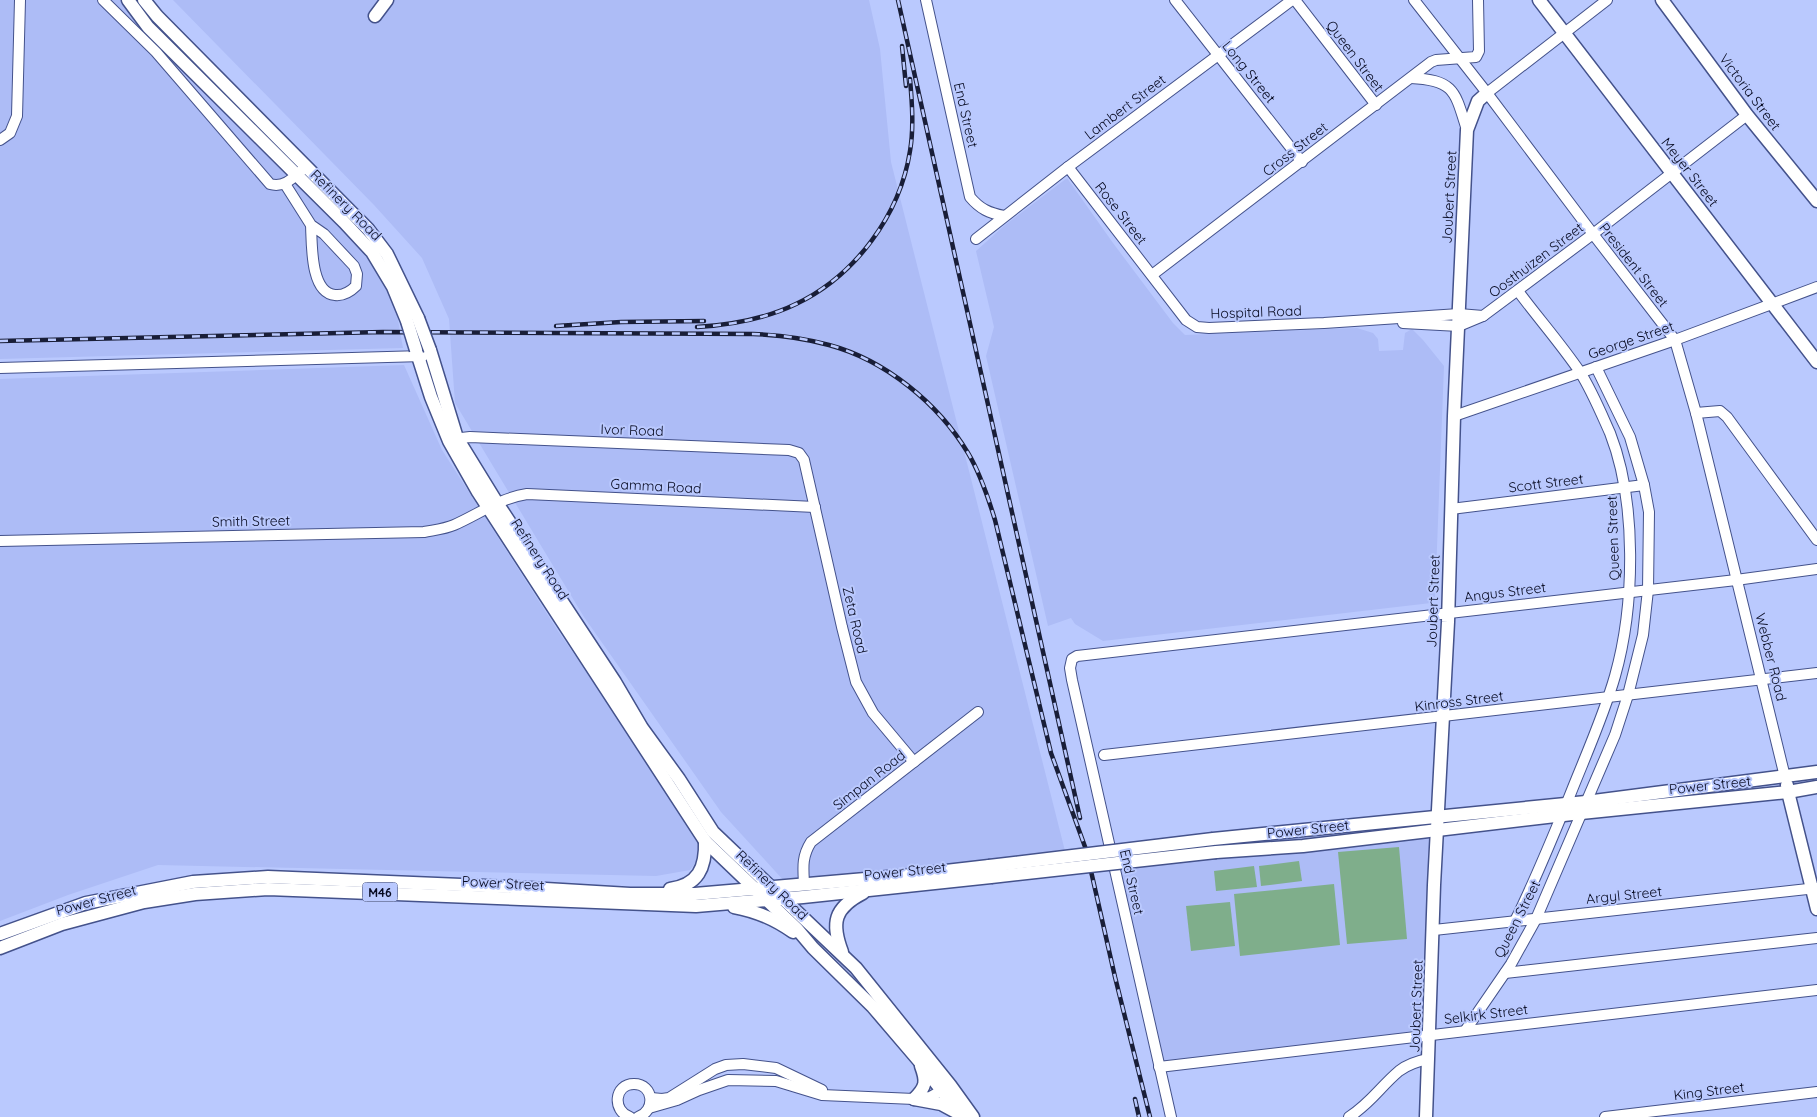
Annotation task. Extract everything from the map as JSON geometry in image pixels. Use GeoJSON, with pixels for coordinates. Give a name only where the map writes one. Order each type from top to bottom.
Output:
{"type":"FeatureCollection","features":[{"type":"Feature","properties":{"kind":"main road","name":"Refinery Road"},"geometry":{"type":"LineString","coordinates":[[128,0],[148,27],[372,252],[382,258]]}},
{"type":"Feature","properties":{"kind":"main road","name":"Refinery Road"},"geometry":{"type":"LineString","coordinates":[[144,0],[157,16],[368,229],[382,258],[392,287],[413,320],[453,439],[492,505],[610,684],[679,779],[713,832],[783,898],[801,924],[813,948],[873,1007],[920,1062],[973,1117]]}},
{"type":"Feature","properties":{"kind":"main road"},"geometry":{"type":"LineString","coordinates":[[375,16],[387,0]]}},
{"type":"Feature","properties":{"kind":"main road","name":"Meyer Street"},"geometry":{"type":"LineString","coordinates":[[1539,0],[1817,362]]}},
{"type":"Feature","properties":{"kind":"main road","name":"Victoria Street"},"geometry":{"type":"LineString","coordinates":[[1662,0],[1747,115],[1817,201]]}},
{"type":"Feature","properties":{"kind":"main road","name":"Joubert Street"},"geometry":{"type":"LineString","coordinates":[[1426,1117],[1434,930],[1434,885],[1444,717],[1454,416],[1467,130],[1478,101],[1487,93]]}},
{"type":"Feature","properties":{"kind":"main road","name":"Refinery Road"},"geometry":{"type":"LineString","coordinates":[[610,684],[705,841],[767,900],[844,956],[864,977],[946,1088],[962,1117]]}},
{"type":"Feature","properties":{"kind":"main road","name":"Power Street"},"geometry":{"type":"LineString","coordinates":[[1584,808],[1817,772]]}},
{"type":"Feature","properties":{"kind":"main road","name":"Webber Road"},"geometry":{"type":"LineString","coordinates":[[1785,776],[1814,889],[1817,909]]}},
{"type":"Feature","properties":{"kind":"main road","name":"Power Street"},"geometry":{"type":"LineString","coordinates":[[0,934],[86,903],[268,877],[639,904],[696,906],[870,890],[990,872],[1439,817],[1563,810],[1788,792],[1817,787]]}},
{"type":"Feature","properties":{"kind":"main road","name":"Power Street"},"geometry":{"type":"LineString","coordinates":[[1214,846],[1303,846],[1438,830],[1563,810]]}},
{"type":"Feature","properties":{"kind":"main road"},"geometry":{"type":"LineString","coordinates":[[630,894],[678,888],[692,882],[701,870],[705,856],[705,841]]}},
{"type":"Feature","properties":{"kind":"main road"},"geometry":{"type":"LineString","coordinates":[[746,864],[774,878],[800,884]]}},
{"type":"Feature","properties":{"kind":"main road","name":"Power Street"},"geometry":{"type":"LineString","coordinates":[[407,888],[695,894],[911,875],[990,872]]}},
{"type":"Feature","properties":{"kind":"main road","name":"Power Street"},"geometry":{"type":"LineString","coordinates":[[0,948],[62,924],[194,888]]}},
{"type":"Feature","properties":{"kind":"main road"},"geometry":{"type":"LineString","coordinates":[[844,956],[835,930],[838,915],[850,901],[870,890]]}},
{"type":"Feature","properties":{"kind":"main road"},"geometry":{"type":"LineString","coordinates":[[721,904],[752,910],[772,919],[813,948]]}},
{"type":"Feature","properties":{"kind":"main road"},"geometry":{"type":"LineString","coordinates":[[914,1099],[925,1084],[920,1062]]}},
{"type":"Feature","properties":{"kind":"main road"},"geometry":{"type":"LineString","coordinates":[[914,1099],[941,1104],[962,1117]]}},
{"type":"Feature","properties":{"kind":"street"},"geometry":{"type":"LineString","coordinates":[[0,140],[10,133],[17,116],[20,0]]}},
{"type":"Feature","properties":{"kind":"street"},"geometry":{"type":"LineString","coordinates":[[103,0],[156,52],[270,184],[277,186],[285,184],[306,165]]}},
{"type":"Feature","properties":{"kind":"street","name":"End Street"},"geometry":{"type":"LineString","coordinates":[[926,0],[970,196],[980,208],[987,212],[1004,216]]}},
{"type":"Feature","properties":{"kind":"street","name":"Long Street"},"geometry":{"type":"LineString","coordinates":[[1175,0],[1302,162]]}},
{"type":"Feature","properties":{"kind":"street","name":"Lambert Street"},"geometry":{"type":"LineString","coordinates":[[976,239],[1217,55],[1294,0]]}},
{"type":"Feature","properties":{"kind":"street","name":"Queen Street"},"geometry":{"type":"LineString","coordinates":[[1294,0],[1376,104]]}},
{"type":"Feature","properties":{"kind":"street","name":"President Street"},"geometry":{"type":"LineString","coordinates":[[1414,0],[1675,340],[1696,412]]}},
{"type":"Feature","properties":{"kind":"street"},"geometry":{"type":"LineString","coordinates":[[1460,58],[1473,59],[1478,55],[1478,0]]}},
{"type":"Feature","properties":{"kind":"street"},"geometry":{"type":"LineString","coordinates":[[1487,93],[1565,34],[1606,0]]}},
{"type":"Feature","properties":{"kind":"street","name":"Cross Street"},"geometry":{"type":"LineString","coordinates":[[1152,275],[1436,60],[1460,58]]}},
{"type":"Feature","properties":{"kind":"street"},"geometry":{"type":"LineString","coordinates":[[1411,78],[1432,79],[1443,83],[1453,92],[1459,102],[1467,130]]}},
{"type":"Feature","properties":{"kind":"street","name":"Oosthuizen Street"},"geometry":{"type":"LineString","coordinates":[[1459,320],[1483,316],[1747,115]]}},
{"type":"Feature","properties":{"kind":"street","name":"Rose Street"},"geometry":{"type":"LineString","coordinates":[[1068,167],[1152,275]]}},
{"type":"Feature","properties":{"kind":"street"},"geometry":{"type":"LineString","coordinates":[[285,184],[311,225],[324,234],[354,266],[358,280],[356,286],[347,294],[327,294],[319,285],[315,270],[311,225]]}},
{"type":"Feature","properties":{"kind":"street","name":"Hospital Road"},"geometry":{"type":"LineString","coordinates":[[1152,275],[1186,320],[1197,327],[1459,320]]}},
{"type":"Feature","properties":{"kind":"street","name":"George Street"},"geometry":{"type":"LineString","coordinates":[[1454,416],[1675,340],[1817,287]]}},
{"type":"Feature","properties":{"kind":"street","name":"Queen Street"},"geometry":{"type":"LineString","coordinates":[[1515,921],[1533,885],[1596,730],[1615,676],[1629,592],[1626,487],[1610,435],[1598,406],[1580,373],[1518,291]]}},
{"type":"Feature","properties":{"kind":"street"},"geometry":{"type":"LineString","coordinates":[[0,368],[424,353]]}},
{"type":"Feature","properties":{"kind":"street","name":"Queen Street"},"geometry":{"type":"LineString","coordinates":[[1465,1031],[1505,973],[1536,919],[1615,735],[1628,695],[1642,635],[1648,590],[1649,512],[1644,485],[1630,437],[1596,367]]}},
{"type":"Feature","properties":{"kind":"street"},"geometry":{"type":"LineString","coordinates":[[1696,412],[1720,411],[1728,417],[1817,540]]}},
{"type":"Feature","properties":{"kind":"street","name":"Webber Road"},"geometry":{"type":"LineString","coordinates":[[1696,412],[1785,776]]}},
{"type":"Feature","properties":{"kind":"street","name":"Ivor Road"},"geometry":{"type":"LineString","coordinates":[[453,439],[789,450],[802,456],[806,466]]}},
{"type":"Feature","properties":{"kind":"street","name":"Zeta Road"},"geometry":{"type":"LineString","coordinates":[[806,466],[856,682],[873,713],[914,762]]}},
{"type":"Feature","properties":{"kind":"street","name":"Scott Street"},"geometry":{"type":"LineString","coordinates":[[1451,509],[1644,485]]}},
{"type":"Feature","properties":{"kind":"street","name":"Gamma Road"},"geometry":{"type":"LineString","coordinates":[[492,505],[516,496],[536,494],[815,507]]}},
{"type":"Feature","properties":{"kind":"street","name":"Smith Street"},"geometry":{"type":"LineString","coordinates":[[0,541],[424,532],[453,526],[492,505]]}},
{"type":"Feature","properties":{"kind":"street","name":"Angus Street"},"geometry":{"type":"LineString","coordinates":[[1077,656],[1817,569]]}},
{"type":"Feature","properties":{"kind":"street","name":"End Street"},"geometry":{"type":"LineString","coordinates":[[1077,656],[1072,659],[1071,663],[1072,680],[1171,1117]]}},
{"type":"Feature","properties":{"kind":"street","name":"Kinross Street"},"geometry":{"type":"LineString","coordinates":[[1104,755],[1817,673]]}},
{"type":"Feature","properties":{"kind":"street","name":"Simpan Road"},"geometry":{"type":"LineString","coordinates":[[800,884],[803,857],[811,842],[978,712]]}},
{"type":"Feature","properties":{"kind":"street","name":"Argyl Street"},"geometry":{"type":"LineString","coordinates":[[1434,930],[1814,889]]}},
{"type":"Feature","properties":{"kind":"street"},"geometry":{"type":"LineString","coordinates":[[1505,973],[1817,938]]}},
{"type":"Feature","properties":{"kind":"street","name":"Selkirk Street"},"geometry":{"type":"LineString","coordinates":[[1159,1067],[1817,990]]}},
{"type":"Feature","properties":{"kind":"street"},"geometry":{"type":"LineString","coordinates":[[1349,1117],[1366,1105],[1398,1072],[1412,1064],[1428,1059]]}},
{"type":"Feature","properties":{"kind":"street"},"geometry":{"type":"LineString","coordinates":[[645,1111],[657,1099],[669,1098],[715,1068],[726,1065],[776,1068],[833,1095]]}},
{"type":"Feature","properties":{"kind":"street"},"geometry":{"type":"LineString","coordinates":[[762,1080],[763,1066]]}},
{"type":"Feature","properties":{"kind":"street"},"geometry":{"type":"LineString","coordinates":[[645,1111],[719,1082],[744,1080],[776,1081],[822,1094],[914,1099],[930,1097],[946,1088]]}},
{"type":"Feature","properties":{"kind":"street"},"geometry":{"type":"LineString","coordinates":[[630,1117],[619,1108],[618,1097],[622,1089],[630,1084],[641,1086],[649,1093],[645,1111]]}},
{"type":"Feature","properties":{"kind":"street","name":"King Street"},"geometry":{"type":"LineString","coordinates":[[1605,1117],[1817,1092]]}},
{"type":"Feature","properties":{"kind":"shaded area"},"geometry":{"type":"Polygon","coordinates":[[[0,0],[124,0],[133,14],[264,152],[365,247],[396,309],[403,348],[0,359],[0,0]]]}},
{"type":"Feature","properties":{"kind":"shaded area"},"geometry":{"type":"Polygon","coordinates":[[[173,0],[869,0],[880,49],[891,162],[1065,851],[785,882],[721,812],[584,617],[455,403],[449,319],[422,258],[374,205],[173,0]]]}},
{"type":"Feature","properties":{"kind":"shaded area"},"geometry":{"type":"Polygon","coordinates":[[[1067,178],[1173,323],[1185,335],[1357,328],[1373,333],[1378,339],[1379,351],[1403,350],[1405,333],[1412,329],[1423,340],[1444,366],[1435,599],[1431,603],[1103,641],[1075,624],[1071,618],[1048,626],[986,356],[994,327],[976,251],[1005,225],[1067,178]]]}},
{"type":"Feature","properties":{"kind":"shaded area"},"geometry":{"type":"Polygon","coordinates":[[[404,365],[442,450],[558,631],[691,822],[701,844],[699,858],[690,870],[656,876],[158,865],[68,895],[0,921],[0,379],[404,365]]]}},
{"type":"Feature","properties":{"kind":"shaded area"},"geometry":{"type":"Polygon","coordinates":[[[1436,828],[1428,1038],[1160,1068],[1114,857],[1302,838],[1436,828]]]}},
{"type":"Feature","properties":{"kind":"green space"},"geometry":{"type":"Polygon","coordinates":[[[1399,847],[1407,939],[1347,944],[1338,852],[1399,847]]]}},
{"type":"Feature","properties":{"kind":"green space"},"geometry":{"type":"Polygon","coordinates":[[[1299,861],[1302,881],[1261,886],[1259,866],[1299,861]]]}},
{"type":"Feature","properties":{"kind":"green space"},"geometry":{"type":"Polygon","coordinates":[[[1254,866],[1257,887],[1216,891],[1214,871],[1254,866]]]}},
{"type":"Feature","properties":{"kind":"green space"},"geometry":{"type":"Polygon","coordinates":[[[1334,884],[1340,945],[1240,956],[1234,894],[1334,884]]]}},
{"type":"Feature","properties":{"kind":"green space"},"geometry":{"type":"Polygon","coordinates":[[[1230,902],[1235,946],[1191,951],[1186,906],[1230,902]]]}},
{"type":"Feature","properties":{"kind":"railway"},"geometry":{"type":"LineString","coordinates":[[898,0],[1080,818]]}},
{"type":"Feature","properties":{"kind":"railway"},"geometry":{"type":"LineString","coordinates":[[902,46],[906,86]]}},
{"type":"Feature","properties":{"kind":"railway"},"geometry":{"type":"LineString","coordinates":[[697,327],[748,320],[772,314],[796,304],[817,292],[855,260],[885,220],[905,175],[912,133],[910,79]]}},
{"type":"Feature","properties":{"kind":"railway"},"geometry":{"type":"LineString","coordinates":[[556,326],[621,322],[704,321]]}},
{"type":"Feature","properties":{"kind":"railway"},"geometry":{"type":"LineString","coordinates":[[0,341],[383,332],[753,334],[791,337],[829,345],[870,361],[908,386],[942,417],[968,453],[980,477],[995,520],[1051,753],[1088,855]]}},
{"type":"Feature","properties":{"kind":"railway"},"geometry":{"type":"LineString","coordinates":[[1086,849],[1115,977],[1150,1117]]}},
{"type":"Feature","properties":{"kind":"railway"},"geometry":{"type":"LineString","coordinates":[[1135,1099],[1139,1117]]}}]}
